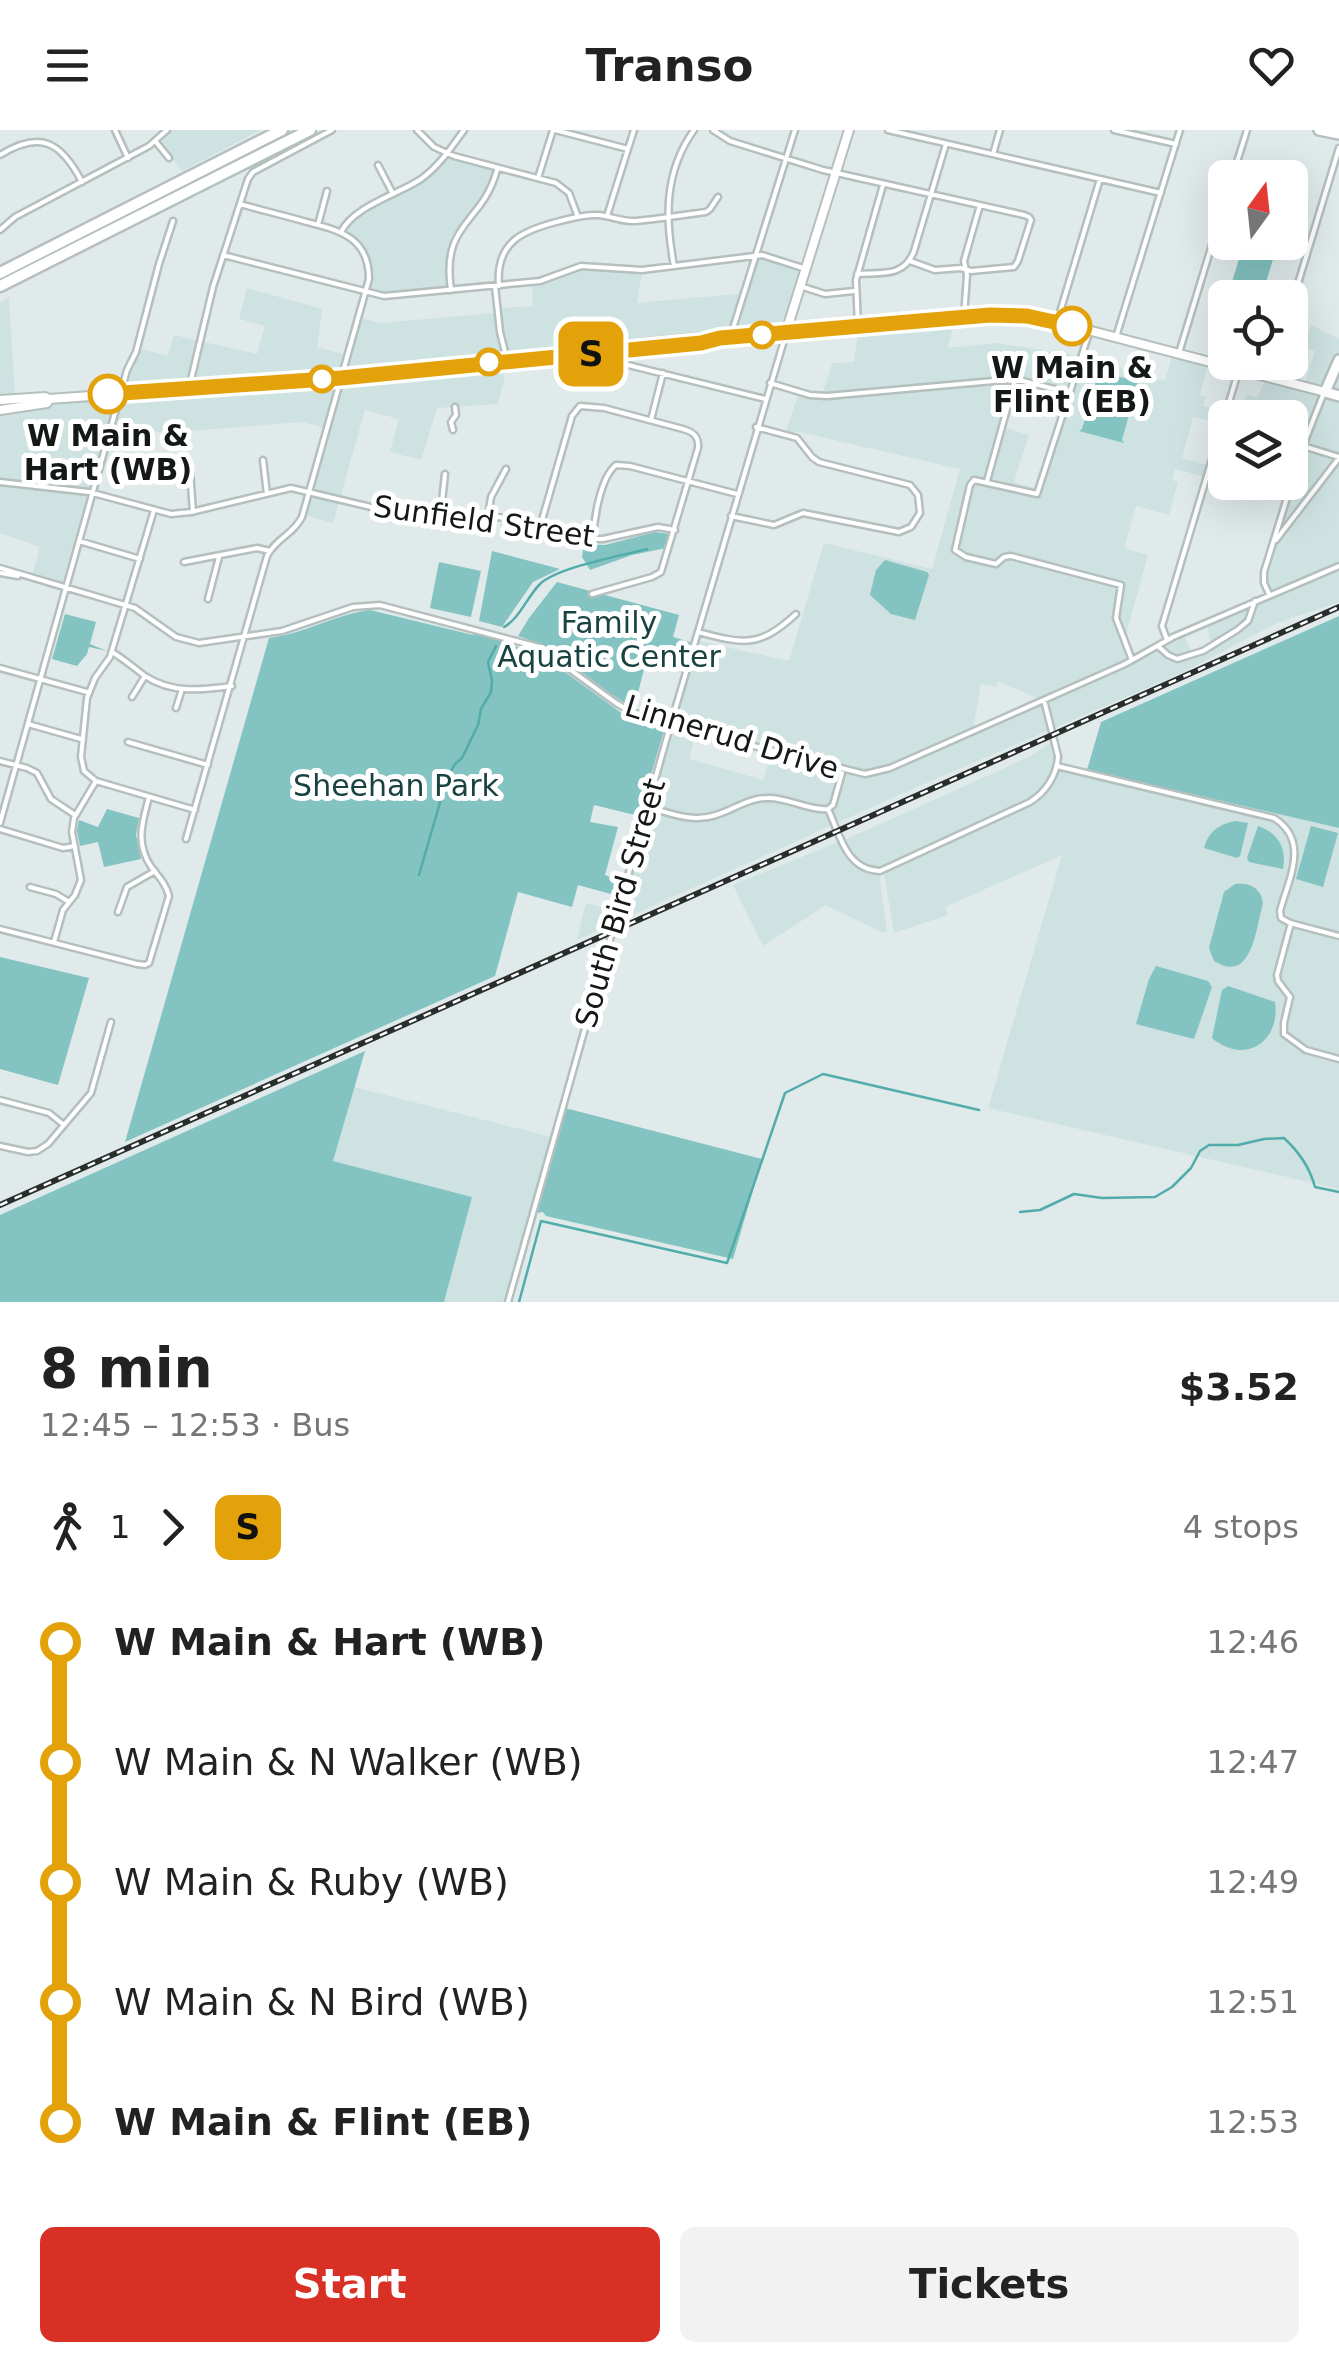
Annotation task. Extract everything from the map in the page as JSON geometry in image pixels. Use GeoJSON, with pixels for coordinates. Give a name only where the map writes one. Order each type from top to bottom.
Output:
{"type":"FeatureCollection","features":[{"type":"Feature","properties":{"kind":"highway"},"geometry":{"type":"LineString","coordinates":[[0,272],[282,130]]}},
{"type":"Feature","properties":{"kind":"highway"},"geometry":{"type":"LineString","coordinates":[[0,286],[310,130]]}},
{"type":"Feature","properties":{"kind":"main road"},"geometry":{"type":"LineString","coordinates":[[786,332],[849,130]]}},
{"type":"Feature","properties":{"kind":"main road"},"geometry":{"type":"LineString","coordinates":[[1320,130],[1339,134]]}},
{"type":"Feature","properties":{"kind":"main road"},"geometry":{"type":"LineString","coordinates":[[0,405],[30,398],[341,378],[786,332],[1015,315],[1208,361]]}},
{"type":"Feature","properties":{"kind":"main road"},"geometry":{"type":"LineString","coordinates":[[534,358],[540,354],[725,338]]}},
{"type":"Feature","properties":{"kind":"main road"},"geometry":{"type":"LineString","coordinates":[[1325,392],[1339,360]]}},
{"type":"Feature","properties":{"kind":"main road"},"geometry":{"type":"LineString","coordinates":[[1281,380],[1339,396]]}},
{"type":"Feature","properties":{"kind":"main road"},"geometry":{"type":"LineString","coordinates":[[0,405],[49,399]]}},
{"type":"Feature","properties":{"kind":"street"},"geometry":{"type":"LineString","coordinates":[[114,130],[128,158]]}},
{"type":"Feature","properties":{"kind":"street"},"geometry":{"type":"LineString","coordinates":[[0,230],[15,217],[156,142],[167,130]]}},
{"type":"Feature","properties":{"kind":"street"},"geometry":{"type":"LineString","coordinates":[[189,388],[213,287],[248,179],[252,172],[332,130]]}},
{"type":"Feature","properties":{"kind":"street"},"geometry":{"type":"LineString","coordinates":[[418,130],[446,153],[563,187],[574,201],[578,217]]}},
{"type":"Feature","properties":{"kind":"street"},"geometry":{"type":"LineString","coordinates":[[341,232],[352,217],[423,177],[464,130]]}},
{"type":"Feature","properties":{"kind":"street"},"geometry":{"type":"LineString","coordinates":[[538,178],[554,130],[628,149]]}},
{"type":"Feature","properties":{"kind":"street"},"geometry":{"type":"LineString","coordinates":[[607,216],[634,130]]}},
{"type":"Feature","properties":{"kind":"street"},"geometry":{"type":"LineString","coordinates":[[674,266],[669,191],[674,169],[694,130]]}},
{"type":"Feature","properties":{"kind":"street"},"geometry":{"type":"LineString","coordinates":[[713,130],[730,141],[835,173],[1030,218],[1014,266],[931,270],[910,262]]}},
{"type":"Feature","properties":{"kind":"street"},"geometry":{"type":"LineString","coordinates":[[725,338],[794,130]]}},
{"type":"Feature","properties":{"kind":"street"},"geometry":{"type":"LineString","coordinates":[[888,130],[1160,193]]}},
{"type":"Feature","properties":{"kind":"street"},"geometry":{"type":"LineString","coordinates":[[993,154],[1000,130]]}},
{"type":"Feature","properties":{"kind":"street"},"geometry":{"type":"LineString","coordinates":[[1114,130],[1176,144]]}},
{"type":"Feature","properties":{"kind":"street"},"geometry":{"type":"LineString","coordinates":[[1116,337],[1180,130]]}},
{"type":"Feature","properties":{"kind":"street"},"geometry":{"type":"LineString","coordinates":[[1237,160],[1246,130]]}},
{"type":"Feature","properties":{"kind":"street"},"geometry":{"type":"LineString","coordinates":[[0,155],[31,140],[47,142],[69,158],[82,182]]}},
{"type":"Feature","properties":{"kind":"street"},"geometry":{"type":"LineString","coordinates":[[156,142],[168,158]]}},
{"type":"Feature","properties":{"kind":"street"},"geometry":{"type":"LineString","coordinates":[[857,274],[896,271],[910,262],[946,144]]}},
{"type":"Feature","properties":{"kind":"street"},"geometry":{"type":"LineString","coordinates":[[1299,280],[1339,148]]}},
{"type":"Feature","properties":{"kind":"street"},"geometry":{"type":"LineString","coordinates":[[378,165],[393,194]]}},
{"type":"Feature","properties":{"kind":"street"},"geometry":{"type":"LineString","coordinates":[[451,290],[449,258],[454,239],[485,200],[498,168]]}},
{"type":"Feature","properties":{"kind":"street"},"geometry":{"type":"LineString","coordinates":[[1056,322],[1100,179]]}},
{"type":"Feature","properties":{"kind":"street"},"geometry":{"type":"LineString","coordinates":[[858,326],[857,274],[883,185]]}},
{"type":"Feature","properties":{"kind":"street"},"geometry":{"type":"LineString","coordinates":[[318,225],[327,191]]}},
{"type":"Feature","properties":{"kind":"street"},"geometry":{"type":"LineString","coordinates":[[508,360],[500,332],[497,286],[500,264],[514,239],[531,229],[578,217],[607,216],[633,221],[706,212],[718,197]]}},
{"type":"Feature","properties":{"kind":"street"},"geometry":{"type":"LineString","coordinates":[[186,838],[270,550],[296,528],[310,492],[369,279],[368,260],[358,244],[341,232],[240,204]]}},
{"type":"Feature","properties":{"kind":"street"},"geometry":{"type":"LineString","coordinates":[[964,318],[968,275],[964,262],[980,205]]}},
{"type":"Feature","properties":{"kind":"street"},"geometry":{"type":"LineString","coordinates":[[75,846],[63,848],[0,826],[127,370],[136,352],[173,221]]}},
{"type":"Feature","properties":{"kind":"street"},"geometry":{"type":"LineString","coordinates":[[223,256],[366,293],[394,296],[546,280],[581,266],[642,270],[766,256],[806,269]]}},
{"type":"Feature","properties":{"kind":"street"},"geometry":{"type":"LineString","coordinates":[[1179,354],[1208,258]]}},
{"type":"Feature","properties":{"kind":"street"},"geometry":{"type":"LineString","coordinates":[[800,286],[825,294],[856,292]]}},
{"type":"Feature","properties":{"kind":"street"},"geometry":{"type":"LineString","coordinates":[[1090,330],[1036,494],[974,480],[955,550],[996,564],[1010,556],[1121,585],[1116,618],[1132,660]]}},
{"type":"Feature","properties":{"kind":"street","name":"South Bird Street"},"geometry":{"type":"LineString","coordinates":[[508,1302],[786,332]]}},
{"type":"Feature","properties":{"kind":"street"},"geometry":{"type":"LineString","coordinates":[[604,353],[608,359],[625,360],[765,399]]}},
{"type":"Feature","properties":{"kind":"street"},"geometry":{"type":"LineString","coordinates":[[650,420],[664,373]]}},
{"type":"Feature","properties":{"kind":"street"},"geometry":{"type":"LineString","coordinates":[[770,383],[827,396],[1015,380],[1070,393]]}},
{"type":"Feature","properties":{"kind":"street"},"geometry":{"type":"LineString","coordinates":[[988,482],[1015,380]]}},
{"type":"Feature","properties":{"kind":"street"},"geometry":{"type":"LineString","coordinates":[[1308,432],[1325,392]]}},
{"type":"Feature","properties":{"kind":"street"},"geometry":{"type":"LineString","coordinates":[[540,528],[577,408],[593,406],[694,434],[698,448],[664,566],[658,575],[592,594]]}},
{"type":"Feature","properties":{"kind":"street"},"geometry":{"type":"LineString","coordinates":[[453,430],[455,407]]}},
{"type":"Feature","properties":{"kind":"street"},"geometry":{"type":"LineString","coordinates":[[731,516],[774,526],[803,513],[899,532],[912,527],[920,513],[918,495],[910,485],[819,462],[793,436],[756,428]]}},
{"type":"Feature","properties":{"kind":"street"},"geometry":{"type":"LineString","coordinates":[[1273,544],[1339,458],[1308,448]]}},
{"type":"Feature","properties":{"kind":"street"},"geometry":{"type":"LineString","coordinates":[[263,460],[266,494]]}},
{"type":"Feature","properties":{"kind":"street"},"geometry":{"type":"LineString","coordinates":[[593,540],[610,469],[621,464],[737,494]]}},
{"type":"Feature","properties":{"kind":"street"},"geometry":{"type":"LineString","coordinates":[[488,516],[492,497],[506,469]]}},
{"type":"Feature","properties":{"kind":"street"},"geometry":{"type":"LineString","coordinates":[[190,470],[193,512]]}},
{"type":"Feature","properties":{"kind":"street"},"geometry":{"type":"LineString","coordinates":[[1167,640],[1162,626],[1208,473]]}},
{"type":"Feature","properties":{"kind":"street"},"geometry":{"type":"LineString","coordinates":[[440,520],[445,474]]}},
{"type":"Feature","properties":{"kind":"street","name":"Sunfield Street"},"geometry":{"type":"LineString","coordinates":[[0,482],[92,493],[171,514],[290,488],[413,518],[488,516],[593,540],[658,527],[675,530]]}},
{"type":"Feature","properties":{"kind":"street"},"geometry":{"type":"LineString","coordinates":[[1269,594],[1263,576],[1286,500]]}},
{"type":"Feature","properties":{"kind":"street"},"geometry":{"type":"LineString","coordinates":[[154,510],[112,652],[88,693],[82,764],[96,781],[196,810]]}},
{"type":"Feature","properties":{"kind":"street"},"geometry":{"type":"LineString","coordinates":[[79,541],[140,559]]}},
{"type":"Feature","properties":{"kind":"street"},"geometry":{"type":"LineString","coordinates":[[184,562],[260,548],[270,550]]}},
{"type":"Feature","properties":{"kind":"street"},"geometry":{"type":"LineString","coordinates":[[208,599],[220,557]]}},
{"type":"Feature","properties":{"kind":"street","name":"Linnerud Drive"},"geometry":{"type":"LineString","coordinates":[[0,570],[139,610],[176,637],[191,642],[290,629],[358,606],[380,606],[539,647],[624,708],[643,716],[865,774],[884,771],[1269,594],[1339,566]]}},
{"type":"Feature","properties":{"kind":"street"},"geometry":{"type":"LineString","coordinates":[[1158,646],[1177,659],[1203,652],[1248,621],[1255,601]]}},
{"type":"Feature","properties":{"kind":"street"},"geometry":{"type":"LineString","coordinates":[[698,632],[731,641],[752,641],[780,628],[796,614]]}},
{"type":"Feature","properties":{"kind":"street"},"geometry":{"type":"LineString","coordinates":[[157,623],[162,616]]}},
{"type":"Feature","properties":{"kind":"street"},"geometry":{"type":"LineString","coordinates":[[112,652],[146,676],[182,689],[232,686]]}},
{"type":"Feature","properties":{"kind":"street"},"geometry":{"type":"LineString","coordinates":[[0,668],[88,693]]}},
{"type":"Feature","properties":{"kind":"street"},"geometry":{"type":"LineString","coordinates":[[132,697],[146,676]]}},
{"type":"Feature","properties":{"kind":"street"},"geometry":{"type":"LineString","coordinates":[[176,708],[182,689]]}},
{"type":"Feature","properties":{"kind":"street"},"geometry":{"type":"LineString","coordinates":[[828,810],[852,860],[864,869],[884,870],[1030,802],[1044,791],[1057,766],[1044,700]]}},
{"type":"Feature","properties":{"kind":"street"},"geometry":{"type":"LineString","coordinates":[[28,724],[82,739]]}},
{"type":"Feature","properties":{"kind":"street"},"geometry":{"type":"LineString","coordinates":[[128,742],[208,765]]}},
{"type":"Feature","properties":{"kind":"street"},"geometry":{"type":"LineString","coordinates":[[0,762],[37,773],[47,794],[74,814]]}},
{"type":"Feature","properties":{"kind":"street"},"geometry":{"type":"LineString","coordinates":[[1057,766],[1281,822],[1294,838],[1296,854],[1280,912],[1282,918],[1339,936]]}},
{"type":"Feature","properties":{"kind":"street"},"geometry":{"type":"LineString","coordinates":[[828,810],[842,770]]}},
{"type":"Feature","properties":{"kind":"street"},"geometry":{"type":"LineString","coordinates":[[54,942],[60,917],[81,880],[72,827],[74,814],[96,781]]}},
{"type":"Feature","properties":{"kind":"street"},"geometry":{"type":"LineString","coordinates":[[0,929],[147,964],[152,959],[169,896],[143,850],[140,836],[150,796]]}},
{"type":"Feature","properties":{"kind":"street"},"geometry":{"type":"LineString","coordinates":[[647,807],[696,819],[770,798],[828,810]]}},
{"type":"Feature","properties":{"kind":"street"},"geometry":{"type":"LineString","coordinates":[[118,912],[128,887],[155,871]]}},
{"type":"Feature","properties":{"kind":"street"},"geometry":{"type":"LineString","coordinates":[[30,887],[70,902]]}},
{"type":"Feature","properties":{"kind":"street"},"geometry":{"type":"LineString","coordinates":[[1291,923],[1276,975],[1290,997],[1284,1034],[1306,1050],[1339,1059]]}},
{"type":"Feature","properties":{"kind":"street"},"geometry":{"type":"LineString","coordinates":[[0,1146],[24,1152],[37,1151],[48,1144],[94,1089],[111,1022]]}},
{"type":"Feature","properties":{"kind":"street"},"geometry":{"type":"LineString","coordinates":[[0,1100],[48,1113],[64,1125]]}},
{"type":"Feature","properties":{"kind":"shaded area"},"geometry":{"type":"Polygon","coordinates":[[[170,130],[261,130],[182,171],[161,143],[170,130]]]}},
{"type":"Feature","properties":{"kind":"shaded area"},"geometry":{"type":"Polygon","coordinates":[[[448,157],[494,170],[482,199],[451,237],[446,287],[402,293],[371,291],[368,253],[346,228],[356,217],[421,182],[448,157]]]}},
{"type":"Feature","properties":{"kind":"shaded area"},"geometry":{"type":"Polygon","coordinates":[[[758,258],[801,272],[784,324],[775,329],[515,354],[510,351],[502,329],[500,308],[533,306],[532,284],[553,282],[582,268],[642,273],[637,303],[747,293],[758,258]]]}},
{"type":"Feature","properties":{"kind":"shaded area"},"geometry":{"type":"Polygon","coordinates":[[[247,288],[322,309],[317,347],[350,356],[361,318],[381,323],[494,313],[502,354],[355,372],[129,386],[141,349],[168,356],[174,335],[257,354],[265,326],[239,319],[247,288]]]}},
{"type":"Feature","properties":{"kind":"shaded area"},"geometry":{"type":"Polygon","coordinates":[[[9,297],[15,395],[0,398],[0,303],[9,297]]]}},
{"type":"Feature","properties":{"kind":"shaded area"},"geometry":{"type":"Polygon","coordinates":[[[955,318],[948,348],[996,343],[1055,350],[1165,381],[1173,352],[1208,361],[1200,395],[1206,397],[1203,406],[1208,407],[1208,421],[1193,417],[1182,458],[1208,465],[1206,477],[1175,469],[1172,480],[1178,482],[1169,515],[1136,506],[1124,548],[1148,555],[1126,635],[1137,658],[1183,633],[1193,655],[1211,647],[1207,622],[1269,594],[1263,576],[1285,500],[1308,500],[1308,400],[1245,400],[1247,394],[1257,398],[1265,380],[1304,386],[1315,351],[1308,349],[1311,325],[1339,339],[1339,602],[1277,623],[1184,672],[577,940],[586,903],[616,910],[695,640],[789,661],[824,543],[932,569],[960,469],[795,431],[793,436],[785,434],[799,392],[822,396],[832,363],[854,362],[859,326],[955,318]],[[1015,380],[1002,427],[1029,435],[1014,482],[1038,489],[1070,393],[1015,380]],[[998,681],[997,687],[981,684],[973,730],[1042,700],[998,681]],[[696,732],[689,759],[763,780],[771,751],[696,732]]]}},
{"type":"Feature","properties":{"kind":"shaded area"},"geometry":{"type":"Polygon","coordinates":[[[503,365],[498,404],[437,408],[421,460],[390,452],[399,419],[365,410],[333,523],[305,515],[344,382],[503,365]]]}},
{"type":"Feature","properties":{"kind":"shaded area"},"geometry":{"type":"Polygon","coordinates":[[[329,383],[334,389],[324,428],[303,422],[163,433],[110,419],[62,583],[32,575],[40,547],[0,533],[0,412],[138,396],[329,383]]]}},
{"type":"Feature","properties":{"kind":"shaded area"},"geometry":{"type":"Polygon","coordinates":[[[1052,742],[1055,756],[1051,774],[1057,775],[1060,763],[1339,828],[1339,1189],[988,1108],[1062,855],[945,907],[948,915],[894,933],[883,867],[878,867],[887,930],[883,933],[826,905],[763,946],[733,885],[865,831],[1031,756],[1052,742]]]}},
{"type":"Feature","properties":{"kind":"shaded area"},"geometry":{"type":"Polygon","coordinates":[[[354,1087],[552,1137],[506,1302],[444,1302],[472,1197],[333,1161],[354,1087]]]}},
{"type":"Feature","properties":{"kind":"green space"},"geometry":{"type":"Polygon","coordinates":[[[1239,260],[1273,260],[1267,280],[1233,280],[1239,260]]]}},
{"type":"Feature","properties":{"kind":"green space"},"geometry":{"type":"Polygon","coordinates":[[[1099,371],[1138,382],[1124,443],[1079,431],[1099,371]]]}},
{"type":"Feature","properties":{"kind":"green space"},"geometry":{"type":"Polygon","coordinates":[[[655,532],[670,534],[666,548],[590,570],[582,557],[584,544],[605,545],[655,532]]]}},
{"type":"Feature","properties":{"kind":"green space"},"geometry":{"type":"Polygon","coordinates":[[[492,551],[560,569],[533,582],[502,627],[479,621],[492,551]]]}},
{"type":"Feature","properties":{"kind":"green space"},"geometry":{"type":"Polygon","coordinates":[[[885,560],[929,575],[915,620],[891,614],[870,595],[876,570],[885,560]]]}},
{"type":"Feature","properties":{"kind":"green space"},"geometry":{"type":"Polygon","coordinates":[[[439,562],[481,571],[471,617],[430,608],[439,562]]]}},
{"type":"Feature","properties":{"kind":"green space","name":"Family Aquatic Center"},"geometry":{"type":"Polygon","coordinates":[[[557,582],[679,615],[673,637],[690,642],[686,656],[650,646],[634,708],[564,659],[518,636],[557,582]]]}},
{"type":"Feature","properties":{"kind":"green space","name":"Sheehan Park"},"geometry":{"type":"Polygon","coordinates":[[[370,610],[505,640],[540,654],[620,712],[665,727],[639,816],[594,805],[590,822],[618,827],[605,875],[622,881],[618,896],[578,885],[572,907],[518,892],[495,976],[125,1142],[269,638],[370,610]]]}},
{"type":"Feature","properties":{"kind":"green space"},"geometry":{"type":"Polygon","coordinates":[[[65,614],[96,622],[90,644],[107,651],[89,647],[77,666],[52,659],[65,614]]]}},
{"type":"Feature","properties":{"kind":"green space"},"geometry":{"type":"Polygon","coordinates":[[[1339,616],[1339,828],[1087,770],[1101,722],[1339,616]]]}},
{"type":"Feature","properties":{"kind":"green space"},"geometry":{"type":"Polygon","coordinates":[[[107,809],[139,818],[136,835],[141,859],[104,867],[98,842],[80,846],[79,820],[98,827],[107,809]]]}},
{"type":"Feature","properties":{"kind":"green space"},"geometry":{"type":"Polygon","coordinates":[[[1236,821],[1248,823],[1240,856],[1204,848],[1216,829],[1236,821]]]}},
{"type":"Feature","properties":{"kind":"green space"},"geometry":{"type":"Polygon","coordinates":[[[1258,826],[1280,842],[1283,869],[1249,862],[1258,826]]]}},
{"type":"Feature","properties":{"kind":"green space"},"geometry":{"type":"Polygon","coordinates":[[[1311,826],[1338,833],[1323,887],[1296,879],[1311,826]]]}},
{"type":"Feature","properties":{"kind":"green space"},"geometry":{"type":"Polygon","coordinates":[[[1235,884],[1254,887],[1263,903],[1250,950],[1237,966],[1227,966],[1214,961],[1209,948],[1224,892],[1235,884]]]}},
{"type":"Feature","properties":{"kind":"green space"},"geometry":{"type":"Polygon","coordinates":[[[0,957],[89,978],[58,1085],[0,1069],[0,957]]]}},
{"type":"Feature","properties":{"kind":"green space"},"geometry":{"type":"Polygon","coordinates":[[[1156,966],[1208,981],[1212,987],[1194,1039],[1136,1024],[1156,966]]]}},
{"type":"Feature","properties":{"kind":"green space"},"geometry":{"type":"Polygon","coordinates":[[[1228,986],[1275,1002],[1272,1028],[1258,1045],[1237,1050],[1212,1038],[1222,990],[1228,986]]]}},
{"type":"Feature","properties":{"kind":"green space"},"geometry":{"type":"Polygon","coordinates":[[[365,1051],[333,1161],[472,1197],[444,1302],[0,1302],[0,1215],[365,1051]]]}},
{"type":"Feature","properties":{"kind":"green space"},"geometry":{"type":"Polygon","coordinates":[[[565,1108],[762,1159],[733,1259],[536,1213],[565,1108]]]}},
{"type":"Feature","properties":{"kind":"waterway"},"geometry":{"type":"LineString","coordinates":[[504,627],[549,578],[575,567],[647,549]]}},
{"type":"Feature","properties":{"kind":"waterway"},"geometry":{"type":"LineString","coordinates":[[419,875],[447,778],[462,758],[491,692],[488,662],[496,646]]}},
{"type":"Feature","properties":{"kind":"waterway"},"geometry":{"type":"LineString","coordinates":[[519,1302],[541,1221],[727,1263],[785,1093],[823,1074],[979,1110]]}},
{"type":"Feature","properties":{"kind":"waterway"},"geometry":{"type":"LineString","coordinates":[[1020,1212],[1040,1210],[1074,1194],[1155,1197],[1172,1187],[1209,1145],[1238,1145],[1264,1139],[1284,1138],[1303,1160],[1315,1187],[1339,1192]]}},
{"type":"Feature","properties":{"kind":"railway"},"geometry":{"type":"LineString","coordinates":[[0,1205],[1339,607]]}},
{"type":"Feature","properties":{"kind":"bus line","name":"S"},"geometry":{"type":"LineString","coordinates":[[108,394],[341,378],[720,338],[990,315],[1027,316],[1072,326]]}},
{"type":"Feature","properties":{"kind":"place","name":"W Main & Flint (EB)"},"geometry":{"type":"Point","coordinates":[1072,326]}},
{"type":"Feature","properties":{"kind":"place","name":"W Main & Hart (WB)"},"geometry":{"type":"Point","coordinates":[108,394]}}]}
